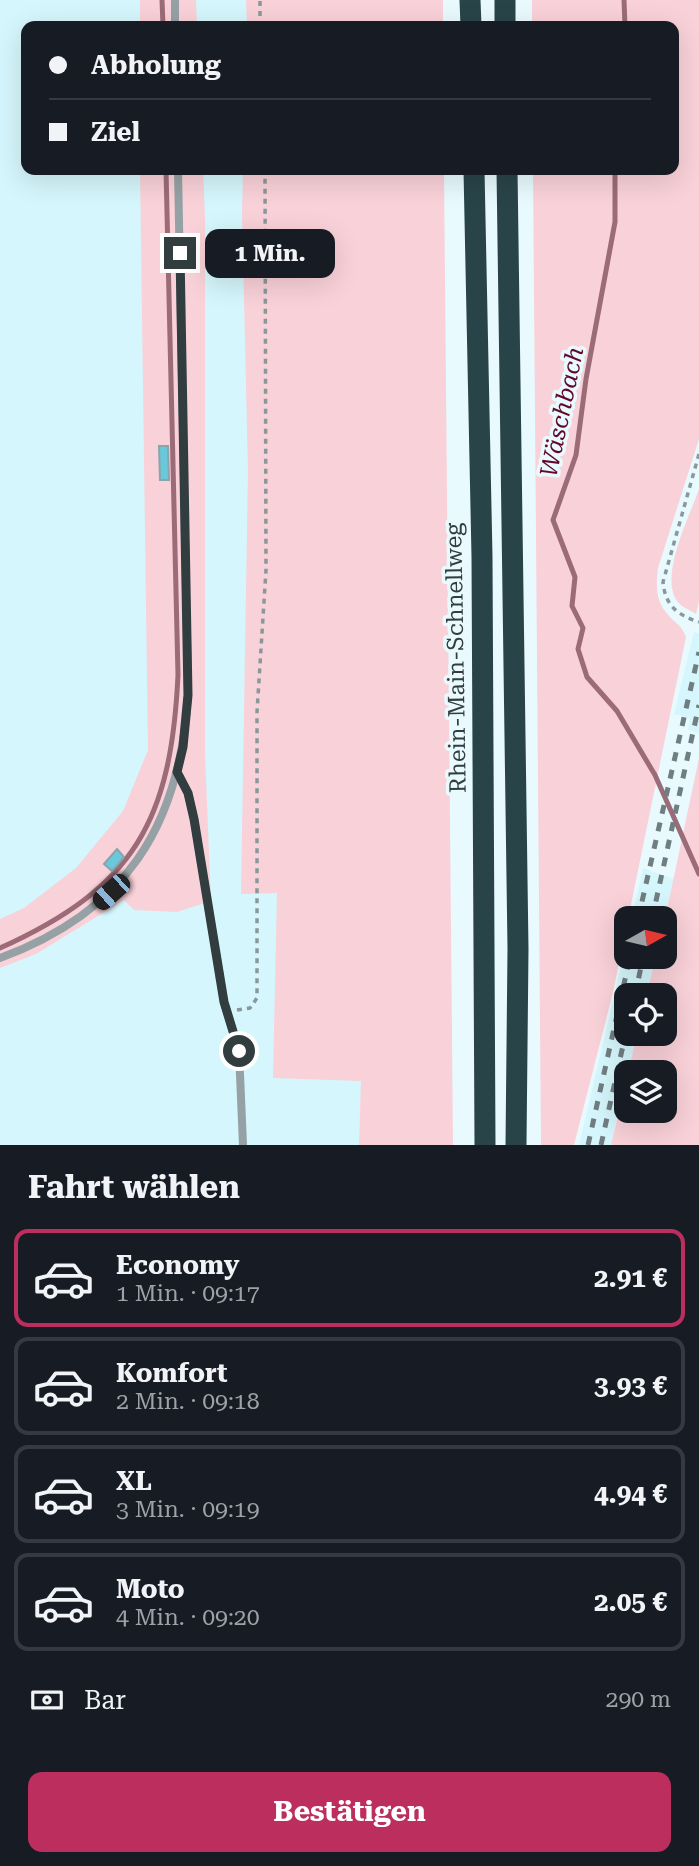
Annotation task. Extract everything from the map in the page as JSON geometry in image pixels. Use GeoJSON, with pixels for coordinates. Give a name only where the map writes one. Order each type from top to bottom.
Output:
{"type":"FeatureCollection","features":[{"type":"Feature","properties":{"kind":"highway"},"geometry":{"type":"LineString","coordinates":[[470,0],[471,21]]}},
{"type":"Feature","properties":{"kind":"highway"},"geometry":{"type":"LineString","coordinates":[[505,0],[505,21]]}},
{"type":"Feature","properties":{"kind":"highway","name":"Rhein-Main-Schnellweg"},"geometry":{"type":"LineString","coordinates":[[474,175],[482,558],[485,1145]]}},
{"type":"Feature","properties":{"kind":"highway"},"geometry":{"type":"LineString","coordinates":[[507,175],[518,949],[516,1145]]}},
{"type":"Feature","properties":{"kind":"lane"},"geometry":{"type":"LineString","coordinates":[[175,0],[175,21]]}},
{"type":"Feature","properties":{"kind":"lane"},"geometry":{"type":"LineString","coordinates":[[0,958],[55,934],[75,922],[111,892],[127,875],[151,837],[177,772],[188,695],[178,175]]}},
{"type":"Feature","properties":{"kind":"lane"},"geometry":{"type":"LineString","coordinates":[[177,772],[188,793],[194,819],[224,1002],[239,1051],[243,1145]]}},
{"type":"Feature","properties":{"kind":"path"},"geometry":{"type":"LineString","coordinates":[[260,0],[260,21]]}},
{"type":"Feature","properties":{"kind":"path"},"geometry":{"type":"LineString","coordinates":[[224,1002],[236,1010],[243,1010],[250,1009],[257,998],[257,712],[266,570],[265,175]]}},
{"type":"Feature","properties":{"kind":"path"},"geometry":{"type":"LineString","coordinates":[[699,454],[663,582],[672,608],[683,617],[699,622]]}},
{"type":"Feature","properties":{"kind":"shaded area"},"geometry":{"type":"Polygon","coordinates":[[[0,0],[337,0],[337,21],[21,21],[21,175],[341,175],[364,1014],[359,1145],[0,1145],[0,0]]]}},
{"type":"Feature","properties":{"kind":"shaded area"},"geometry":{"type":"Polygon","coordinates":[[[140,0],[196,0],[197,21],[140,21],[140,0]]]}},
{"type":"Feature","properties":{"kind":"shaded area"},"geometry":{"type":"Polygon","coordinates":[[[246,0],[443,0],[443,21],[247,21],[246,0]]]}},
{"type":"Feature","properties":{"kind":"shaded area"},"geometry":{"type":"Polygon","coordinates":[[[532,0],[699,0],[699,439],[658,568],[657,581],[661,605],[681,627],[686,637],[631,906],[614,906],[614,970],[618,970],[574,1145],[541,1145],[533,175],[679,175],[679,21],[532,21],[532,0]]]}},
{"type":"Feature","properties":{"kind":"shaded area"},"geometry":{"type":"Polygon","coordinates":[[[140,175],[203,175],[205,755],[211,901],[177,912],[134,910],[124,900],[36,954],[0,968],[0,919],[24,908],[76,868],[123,811],[148,750],[140,175]]]}},
{"type":"Feature","properties":{"kind":"shaded area"},"geometry":{"type":"Polygon","coordinates":[[[243,175],[444,175],[453,1145],[359,1145],[361,1081],[273,1078],[277,893],[241,894],[248,471],[243,175]]]}},
{"type":"Feature","properties":{"kind":"shaded area"},"geometry":{"type":"Polygon","coordinates":[[[699,489],[699,601],[696,614],[682,606],[674,596],[672,583],[682,532],[699,489]]]}},
{"type":"Feature","properties":{"kind":"shaded area"},"geometry":{"type":"Polygon","coordinates":[[[694,632],[699,634],[699,733],[688,730],[690,718],[674,714],[694,632]]]}},
{"type":"Feature","properties":{"kind":"shaded area"},"geometry":{"type":"Polygon","coordinates":[[[699,758],[699,1145],[611,1145],[616,1123],[677,1123],[677,1060],[631,1060],[634,1046],[677,1046],[677,983],[649,983],[653,970],[677,970],[677,906],[668,906],[699,758]]]}},
{"type":"Feature","properties":{"kind":"shaded area"},"geometry":{"type":"Polygon","coordinates":[[[643,868],[674,879],[668,906],[635,906],[643,868]]]}},
{"type":"Feature","properties":{"kind":"shaded area"},"geometry":{"type":"Polygon","coordinates":[[[620,970],[653,970],[649,983],[617,983],[620,970]]]}},
{"type":"Feature","properties":{"kind":"shaded area"},"geometry":{"type":"Polygon","coordinates":[[[614,997],[614,1046],[634,1046],[631,1060],[614,1060],[616,1123],[611,1145],[579,1145],[614,997]]]}},
{"type":"Feature","properties":{"kind":"building"},"geometry":{"type":"Polygon","coordinates":[[[159,446],[168,446],[169,480],[160,480],[159,446]]]}},
{"type":"Feature","properties":{"kind":"building"},"geometry":{"type":"Polygon","coordinates":[[[117,849],[124,857],[112,871],[104,864],[117,849]]]}},
{"type":"Feature","properties":{"kind":"waterway"},"geometry":{"type":"LineString","coordinates":[[162,0],[163,21]]}},
{"type":"Feature","properties":{"kind":"waterway","name":"Wäschbach"},"geometry":{"type":"LineString","coordinates":[[624,0],[625,21]]}},
{"type":"Feature","properties":{"kind":"waterway"},"geometry":{"type":"LineString","coordinates":[[0,948],[46,925],[84,900],[114,873],[137,843],[154,809],[166,771],[174,726],[178,675],[166,175]]}},
{"type":"Feature","properties":{"kind":"waterway","name":"Wäschbach"},"geometry":{"type":"LineString","coordinates":[[615,175],[615,222],[586,379],[576,455],[553,520],[575,577],[572,606],[583,628],[578,649],[587,677],[617,711],[655,775],[699,874]]}},
{"type":"Feature","properties":{"kind":"railway"},"geometry":{"type":"LineString","coordinates":[[641,906],[699,652]]}},
{"type":"Feature","properties":{"kind":"railway"},"geometry":{"type":"LineString","coordinates":[[655,906],[699,705]]}},
{"type":"Feature","properties":{"kind":"railway"},"geometry":{"type":"LineString","coordinates":[[588,1145],[627,970]]}},
{"type":"Feature","properties":{"kind":"railway"},"geometry":{"type":"LineString","coordinates":[[638,983],[640,970]]}},
{"type":"Feature","properties":{"kind":"railway"},"geometry":{"type":"LineString","coordinates":[[601,1145],[623,1046]]}},
{"type":"Feature","properties":{"kind":"route"},"geometry":{"type":"LineString","coordinates":[[180,253],[188,695],[183,747],[177,772],[188,793],[194,819],[224,1002],[239,1051]]}}]}
